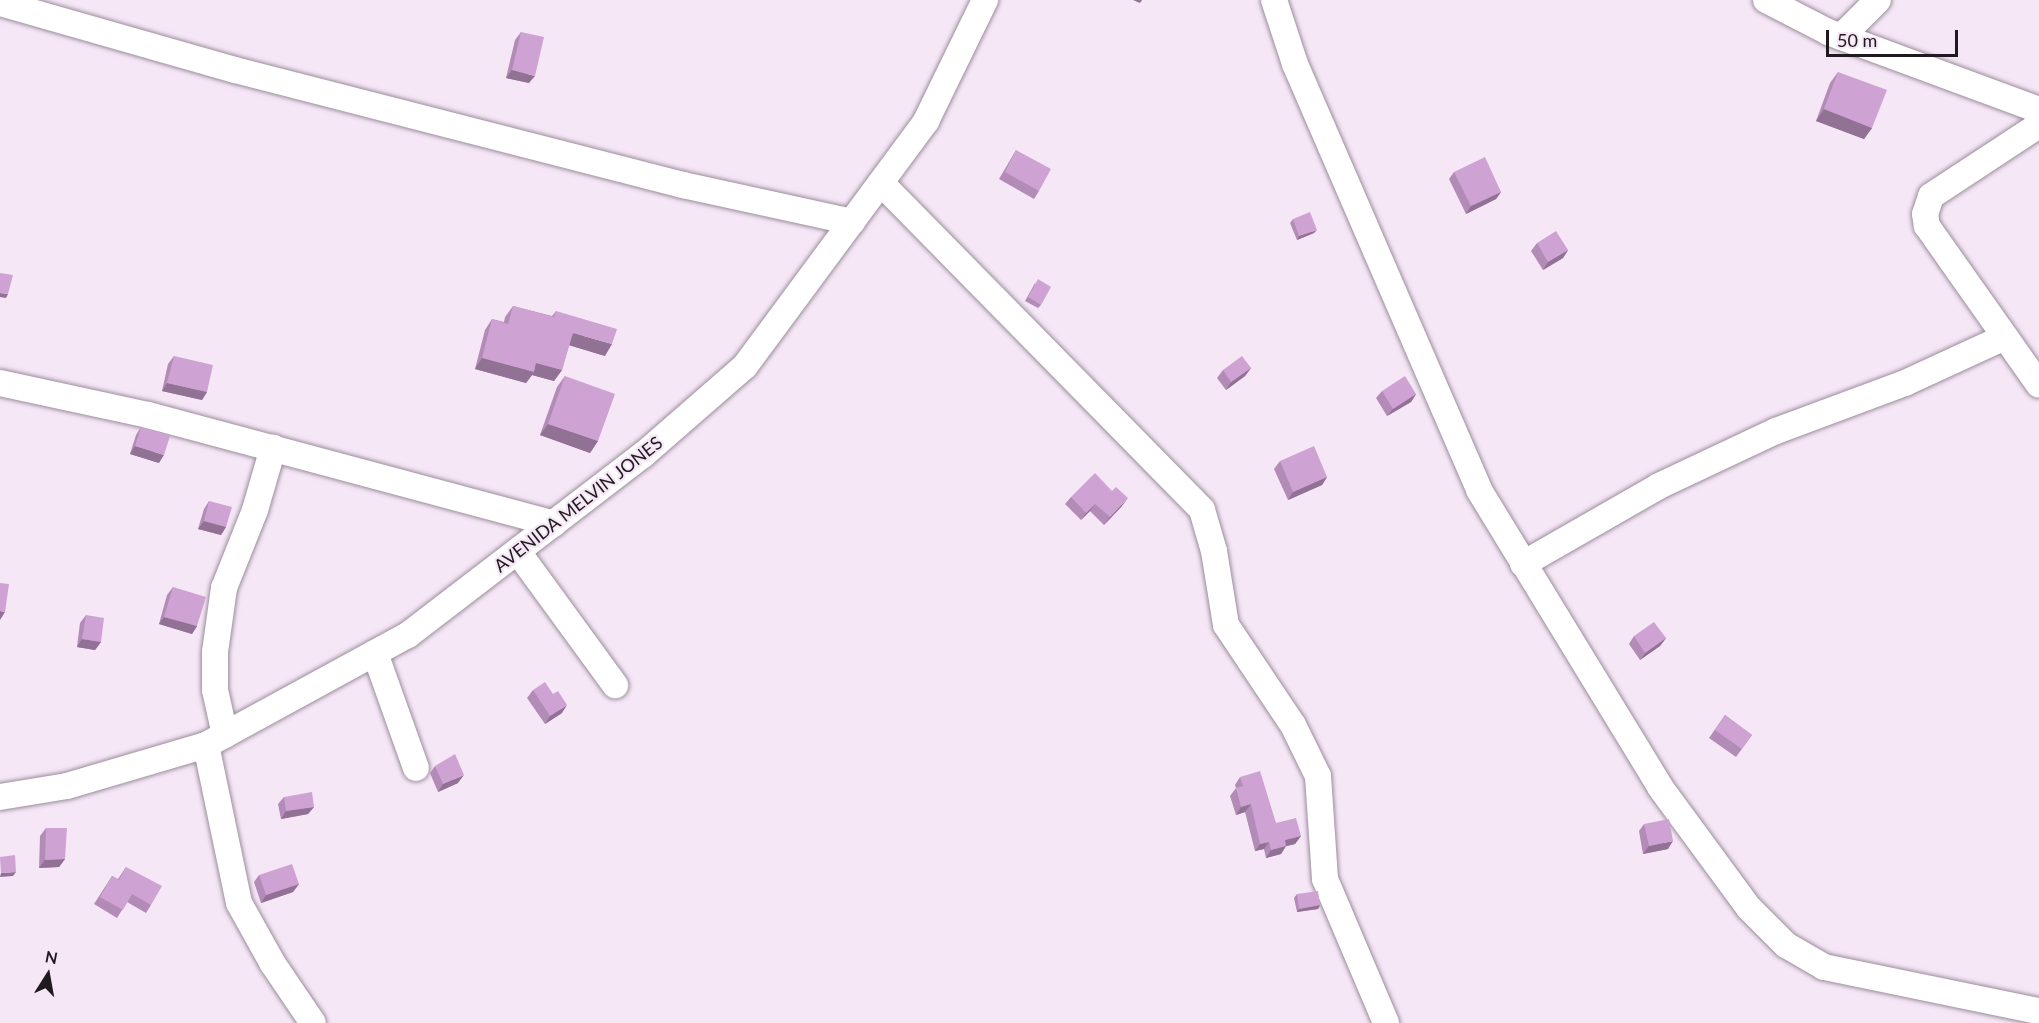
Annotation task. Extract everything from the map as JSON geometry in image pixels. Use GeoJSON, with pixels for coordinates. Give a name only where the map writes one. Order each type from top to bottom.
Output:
{"type":"FeatureCollection","features":[{"type":"Feature","properties":{"kind":"street","name":"AVENIDA MELVIN JONES"},"geometry":{"type":"LineString","coordinates":[[0,796],[67,786],[215,740],[408,635],[643,455],[745,366],[926,121],[985,0]]}},
{"type":"Feature","properties":{"kind":"street"},"geometry":{"type":"LineString","coordinates":[[1274,0],[1295,64],[1479,490],[1660,787],[1767,929],[1824,966],[2039,1011]]}},
{"type":"Feature","properties":{"kind":"street"},"geometry":{"type":"LineString","coordinates":[[1766,0],[1841,37],[2039,110]]}},
{"type":"Feature","properties":{"kind":"street"},"geometry":{"type":"LineString","coordinates":[[1841,37],[1878,0]]}},
{"type":"Feature","properties":{"kind":"street"},"geometry":{"type":"LineString","coordinates":[[0,3],[235,70],[683,185],[852,222]]}},
{"type":"Feature","properties":{"kind":"street"},"geometry":{"type":"LineString","coordinates":[[2039,125],[1931,196],[1925,204],[1927,226],[2039,385]]}},
{"type":"Feature","properties":{"kind":"street"},"geometry":{"type":"LineString","coordinates":[[881,183],[1202,510],[1214,550],[1226,625],[1293,725],[1318,776],[1325,879],[1386,1023]]}},
{"type":"Feature","properties":{"kind":"street"},"geometry":{"type":"LineString","coordinates":[[1523,564],[1659,486],[1776,431],[1905,383],[2005,337]]}},
{"type":"Feature","properties":{"kind":"street"},"geometry":{"type":"LineString","coordinates":[[0,383],[148,415],[554,524]]}},
{"type":"Feature","properties":{"kind":"street"},"geometry":{"type":"LineString","coordinates":[[273,448],[255,510],[224,588],[215,671],[215,740],[238,903],[273,964],[313,1023]]}},
{"type":"Feature","properties":{"kind":"street"},"geometry":{"type":"LineString","coordinates":[[518,552],[615,685]]}},
{"type":"Feature","properties":{"kind":"street"},"geometry":{"type":"LineString","coordinates":[[375,653],[416,768]]}},
{"type":"Feature","properties":{"kind":"building"},"geometry":{"type":"Polygon","coordinates":[[[521,32],[544,37],[535,76],[512,70],[521,32]]]}},
{"type":"Feature","properties":{"kind":"building"},"geometry":{"type":"Polygon","coordinates":[[[1838,72],[1887,90],[1872,128],[1824,109],[1838,72]]]}},
{"type":"Feature","properties":{"kind":"building"},"geometry":{"type":"Polygon","coordinates":[[[1016,150],[1051,169],[1039,191],[1005,172],[1016,150]]]}},
{"type":"Feature","properties":{"kind":"building"},"geometry":{"type":"Polygon","coordinates":[[[1485,157],[1501,192],[1471,206],[1454,172],[1485,157]]]}},
{"type":"Feature","properties":{"kind":"building"},"geometry":{"type":"Polygon","coordinates":[[[1310,212],[1317,230],[1299,236],[1293,219],[1310,212]]]}},
{"type":"Feature","properties":{"kind":"building"},"geometry":{"type":"Polygon","coordinates":[[[1556,231],[1568,250],[1548,262],[1537,243],[1556,231]]]}},
{"type":"Feature","properties":{"kind":"building"},"geometry":{"type":"Polygon","coordinates":[[[0,273],[13,275],[8,294],[0,293],[0,273]]]}},
{"type":"Feature","properties":{"kind":"building"},"geometry":{"type":"Polygon","coordinates":[[[1038,279],[1051,287],[1041,305],[1028,297],[1038,279]]]}},
{"type":"Feature","properties":{"kind":"building"},"geometry":{"type":"Polygon","coordinates":[[[513,306],[554,317],[556,311],[617,329],[612,344],[573,333],[562,370],[536,363],[534,372],[482,358],[492,319],[508,324],[513,306]]]}},
{"type":"Feature","properties":{"kind":"building"},"geometry":{"type":"Polygon","coordinates":[[[174,356],[213,365],[207,392],[167,383],[174,356]]]}},
{"type":"Feature","properties":{"kind":"building"},"geometry":{"type":"Polygon","coordinates":[[[1242,356],[1251,368],[1231,382],[1223,370],[1242,356]]]}},
{"type":"Feature","properties":{"kind":"building"},"geometry":{"type":"Polygon","coordinates":[[[565,376],[615,394],[598,441],[548,424],[565,376]]]}},
{"type":"Feature","properties":{"kind":"building"},"geometry":{"type":"Polygon","coordinates":[[[1405,376],[1416,394],[1393,409],[1382,391],[1405,376]]]}},
{"type":"Feature","properties":{"kind":"building"},"geometry":{"type":"Polygon","coordinates":[[[141,427],[170,436],[164,455],[135,446],[141,427]]]}},
{"type":"Feature","properties":{"kind":"building"},"geometry":{"type":"Polygon","coordinates":[[[1314,446],[1327,477],[1293,492],[1280,461],[1314,446]]]}},
{"type":"Feature","properties":{"kind":"building"},"geometry":{"type":"Polygon","coordinates":[[[1095,473],[1112,491],[1116,487],[1128,498],[1110,517],[1095,504],[1086,513],[1071,497],[1095,473]]]}},
{"type":"Feature","properties":{"kind":"building"},"geometry":{"type":"Polygon","coordinates":[[[209,501],[232,507],[226,527],[204,521],[209,501]]]}},
{"type":"Feature","properties":{"kind":"building"},"geometry":{"type":"Polygon","coordinates":[[[0,583],[9,584],[5,612],[0,611],[0,583]]]}},
{"type":"Feature","properties":{"kind":"building"},"geometry":{"type":"Polygon","coordinates":[[[173,587],[206,597],[197,626],[164,617],[173,587]]]}},
{"type":"Feature","properties":{"kind":"building"},"geometry":{"type":"Polygon","coordinates":[[[86,615],[104,618],[101,642],[82,639],[86,615]]]}},
{"type":"Feature","properties":{"kind":"building"},"geometry":{"type":"Polygon","coordinates":[[[1654,622],[1666,638],[1645,653],[1634,636],[1654,622]]]}},
{"type":"Feature","properties":{"kind":"building"},"geometry":{"type":"Polygon","coordinates":[[[545,682],[553,694],[558,691],[567,705],[550,716],[533,690],[545,682]]]}},
{"type":"Feature","properties":{"kind":"building"},"geometry":{"type":"Polygon","coordinates":[[[1725,715],[1752,735],[1742,749],[1715,730],[1725,715]]]}},
{"type":"Feature","properties":{"kind":"building"},"geometry":{"type":"Polygon","coordinates":[[[455,754],[464,775],[443,784],[435,766],[455,754]]]}},
{"type":"Feature","properties":{"kind":"building"},"geometry":{"type":"Polygon","coordinates":[[[1260,771],[1276,823],[1296,818],[1301,836],[1285,840],[1286,846],[1271,850],[1269,842],[1260,844],[1251,804],[1241,807],[1236,788],[1243,786],[1240,777],[1260,771]]]}},
{"type":"Feature","properties":{"kind":"building"},"geometry":{"type":"Polygon","coordinates":[[[312,792],[314,807],[286,811],[284,797],[312,792]]]}},
{"type":"Feature","properties":{"kind":"building"},"geometry":{"type":"Polygon","coordinates":[[[1669,819],[1673,841],[1649,846],[1644,824],[1669,819]]]}},
{"type":"Feature","properties":{"kind":"building"},"geometry":{"type":"Polygon","coordinates":[[[46,828],[67,828],[65,859],[45,860],[46,828]]]}},
{"type":"Feature","properties":{"kind":"building"},"geometry":{"type":"Polygon","coordinates":[[[15,855],[16,872],[1,873],[0,857],[15,855]]]}},
{"type":"Feature","properties":{"kind":"building"},"geometry":{"type":"Polygon","coordinates":[[[292,864],[299,884],[266,895],[259,875],[292,864]]]}},
{"type":"Feature","properties":{"kind":"building"},"geometry":{"type":"Polygon","coordinates":[[[126,867],[162,886],[151,905],[132,894],[123,910],[100,897],[112,876],[119,880],[126,867]]]}},
{"type":"Feature","properties":{"kind":"building"},"geometry":{"type":"Polygon","coordinates":[[[1318,891],[1320,905],[1299,909],[1297,894],[1318,891]]]}}]}
